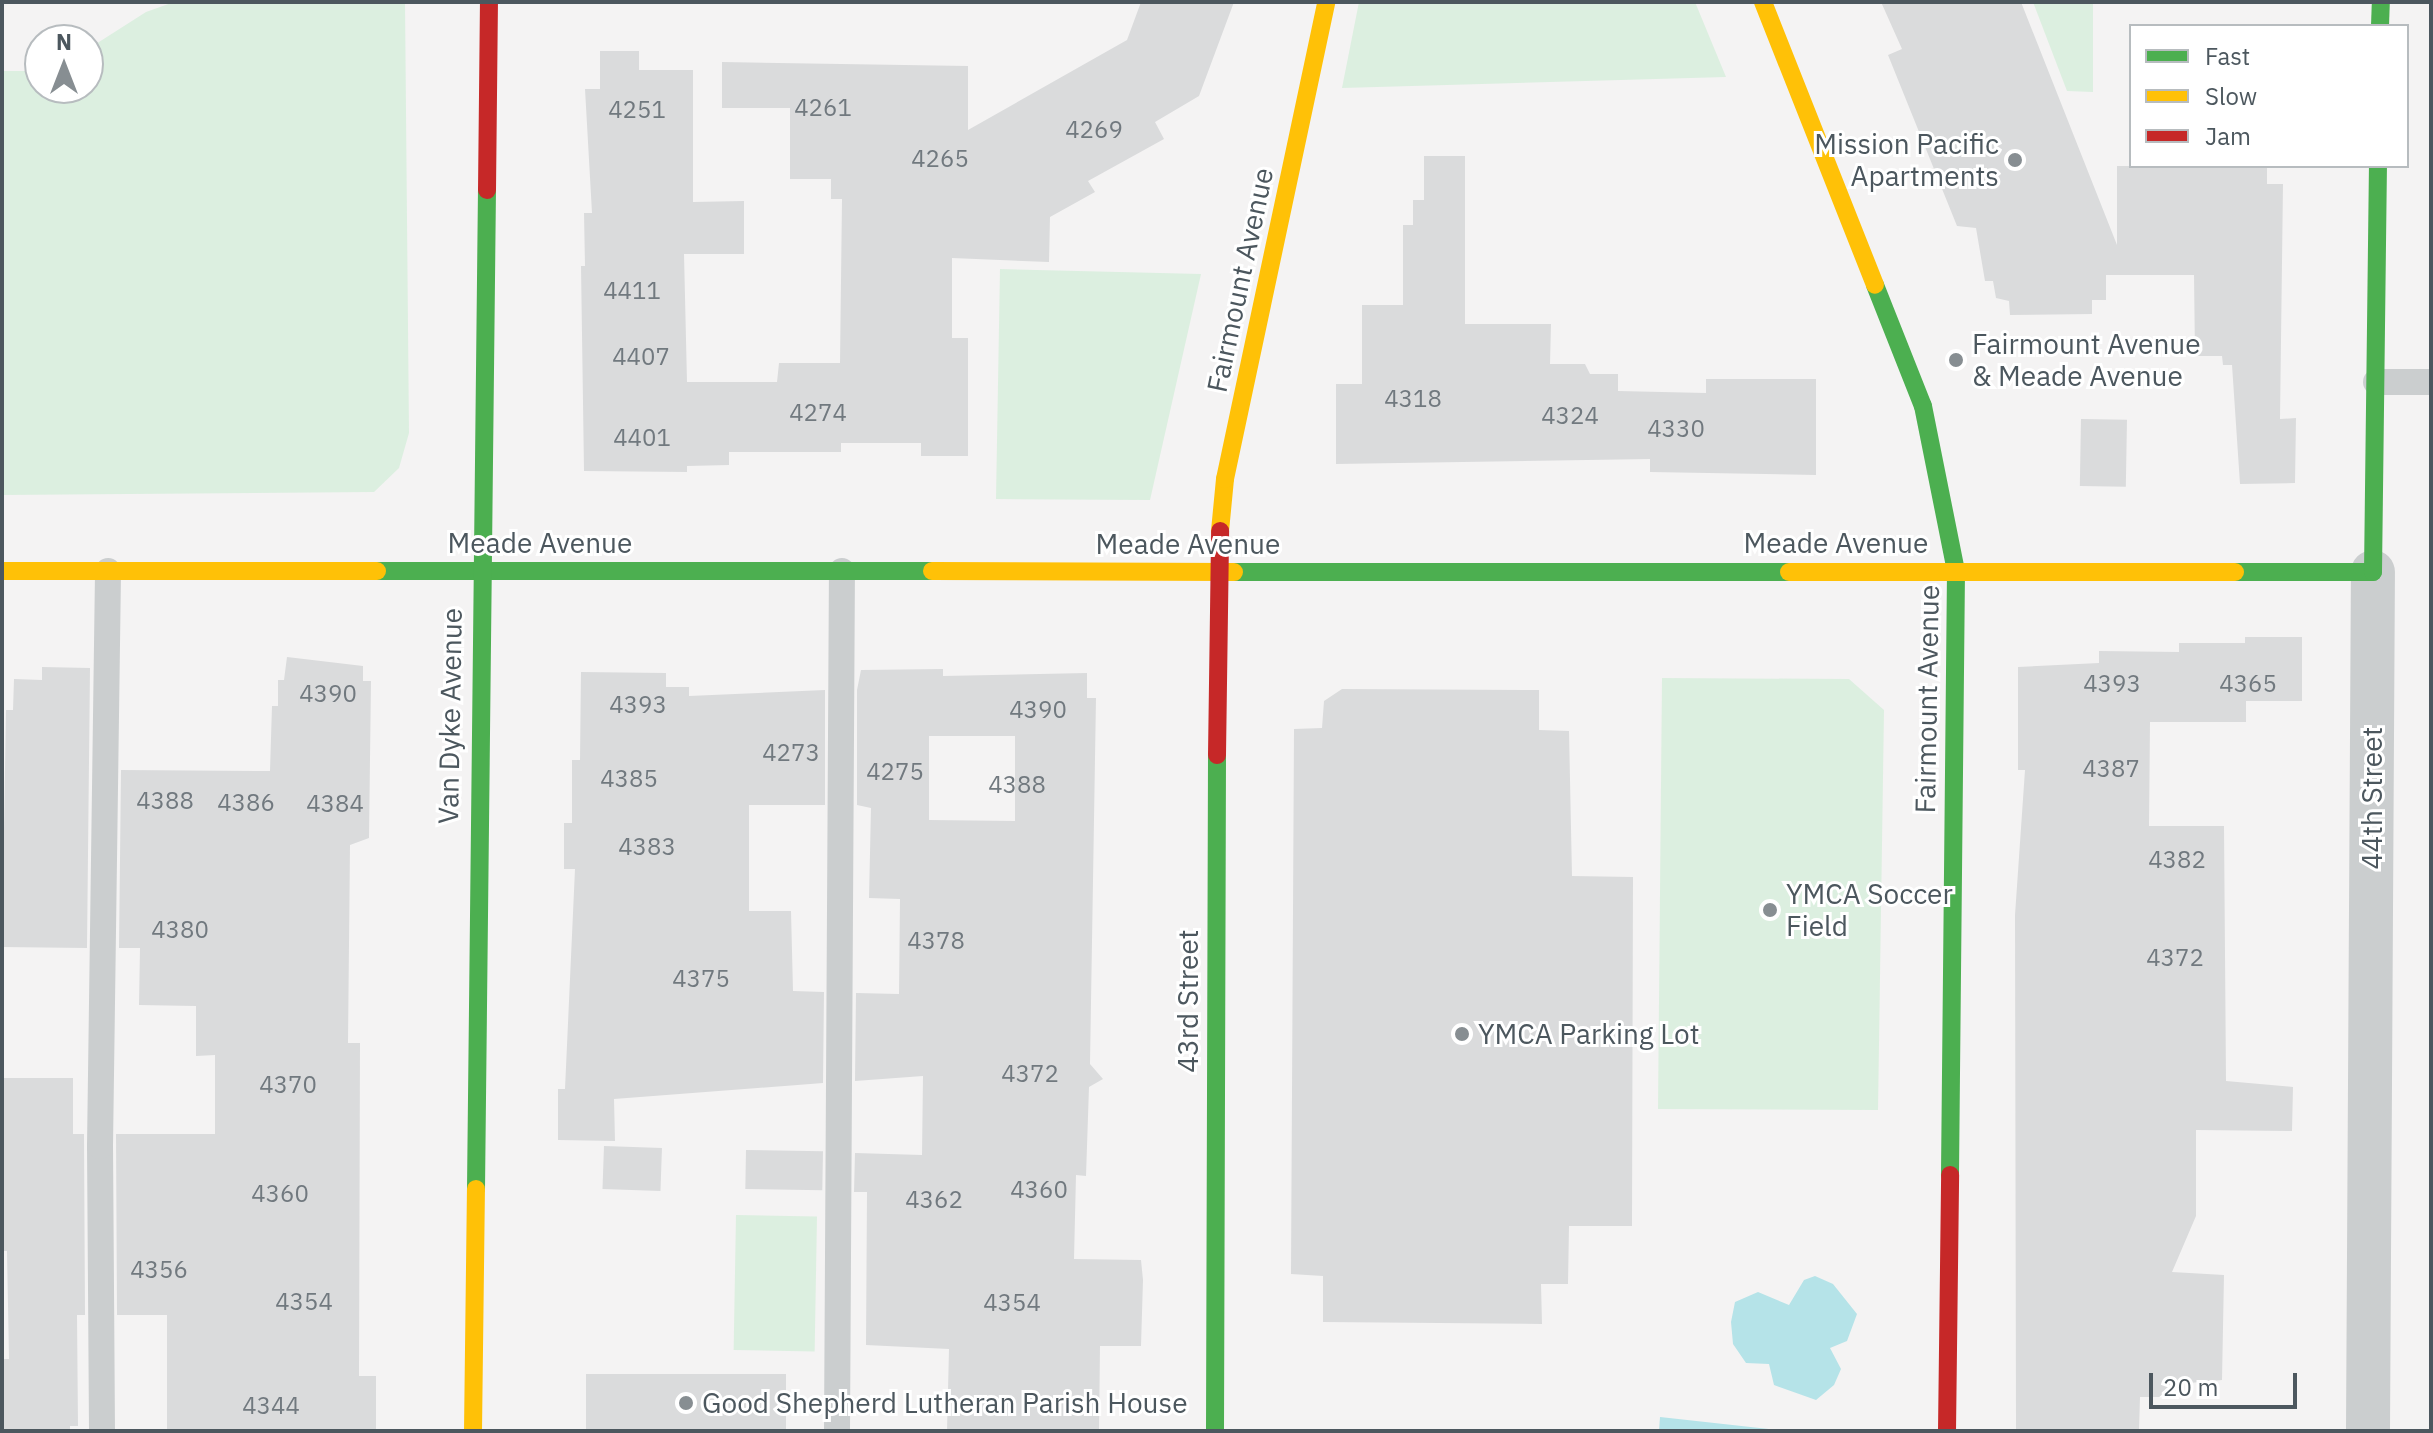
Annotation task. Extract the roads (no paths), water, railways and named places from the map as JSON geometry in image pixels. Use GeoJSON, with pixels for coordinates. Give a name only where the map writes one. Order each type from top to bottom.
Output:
{"type":"FeatureCollection","features":[{"type":"Feature","properties":{"kind":"main road","name":"Van Dyke Avenue"},"geometry":{"type":"LineString","coordinates":[[473,1431],[489,2]]}},
{"type":"Feature","properties":{"kind":"main road","name":"Fairmount Avenue"},"geometry":{"type":"LineString","coordinates":[[1217,571],[1225,479],[1326,2]]}},
{"type":"Feature","properties":{"kind":"main road","name":"Fairmount Avenue"},"geometry":{"type":"LineString","coordinates":[[1763,2],[1923,406],[1956,571],[1947,1431]]}},
{"type":"Feature","properties":{"kind":"main road"},"geometry":{"type":"LineString","coordinates":[[2380,24],[2381,2]]}},
{"type":"Feature","properties":{"kind":"main road","name":"44th Street"},"geometry":{"type":"LineString","coordinates":[[2373,572],[2378,168]]}},
{"type":"Feature","properties":{"kind":"main road","name":"Meade Avenue"},"geometry":{"type":"LineString","coordinates":[[2,571],[2373,572]]}},
{"type":"Feature","properties":{"kind":"main road","name":"43rd Street"},"geometry":{"type":"LineString","coordinates":[[1215,1431],[1217,571]]}},
{"type":"Feature","properties":{"kind":"street","name":"44th Street"},"geometry":{"type":"LineString","coordinates":[[2368,1431],[2373,572]]}},
{"type":"Feature","properties":{"kind":"lane"},"geometry":{"type":"LineString","coordinates":[[2376,382],[2431,382]]}},
{"type":"Feature","properties":{"kind":"lane"},"geometry":{"type":"LineString","coordinates":[[102,1431],[100,1146],[108,571]]}},
{"type":"Feature","properties":{"kind":"lane"},"geometry":{"type":"LineString","coordinates":[[837,1431],[842,571]]}},
{"type":"Feature","properties":{"kind":"water"},"geometry":{"type":"Polygon","coordinates":[[[1815,1276],[1833,1284],[1857,1314],[1847,1341],[1830,1348],[1841,1369],[1834,1385],[1816,1400],[1774,1385],[1769,1364],[1746,1363],[1733,1344],[1731,1322],[1735,1302],[1758,1292],[1789,1305],[1804,1280],[1815,1276]]]}},
{"type":"Feature","properties":{"kind":"water"},"geometry":{"type":"Polygon","coordinates":[[[1660,1417],[1786,1431],[1659,1431],[1660,1417]]]}},
{"type":"Feature","properties":{"kind":"place","name":"Mission Pacific Apartments"},"geometry":{"type":"Point","coordinates":[2015,160]}},
{"type":"Feature","properties":{"kind":"place","name":"Fairmount Avenue & Meade Avenue"},"geometry":{"type":"Point","coordinates":[1956,360]}},
{"type":"Feature","properties":{"kind":"place","name":"YMCA Soccer Field"},"geometry":{"type":"Point","coordinates":[1770,910]}},
{"type":"Feature","properties":{"kind":"place","name":"YMCA Parking Lot"},"geometry":{"type":"Point","coordinates":[1462,1034]}},
{"type":"Feature","properties":{"kind":"place","name":"Good Shepherd Lutheran Parish House"},"geometry":{"type":"Point","coordinates":[686,1403]}}]}
